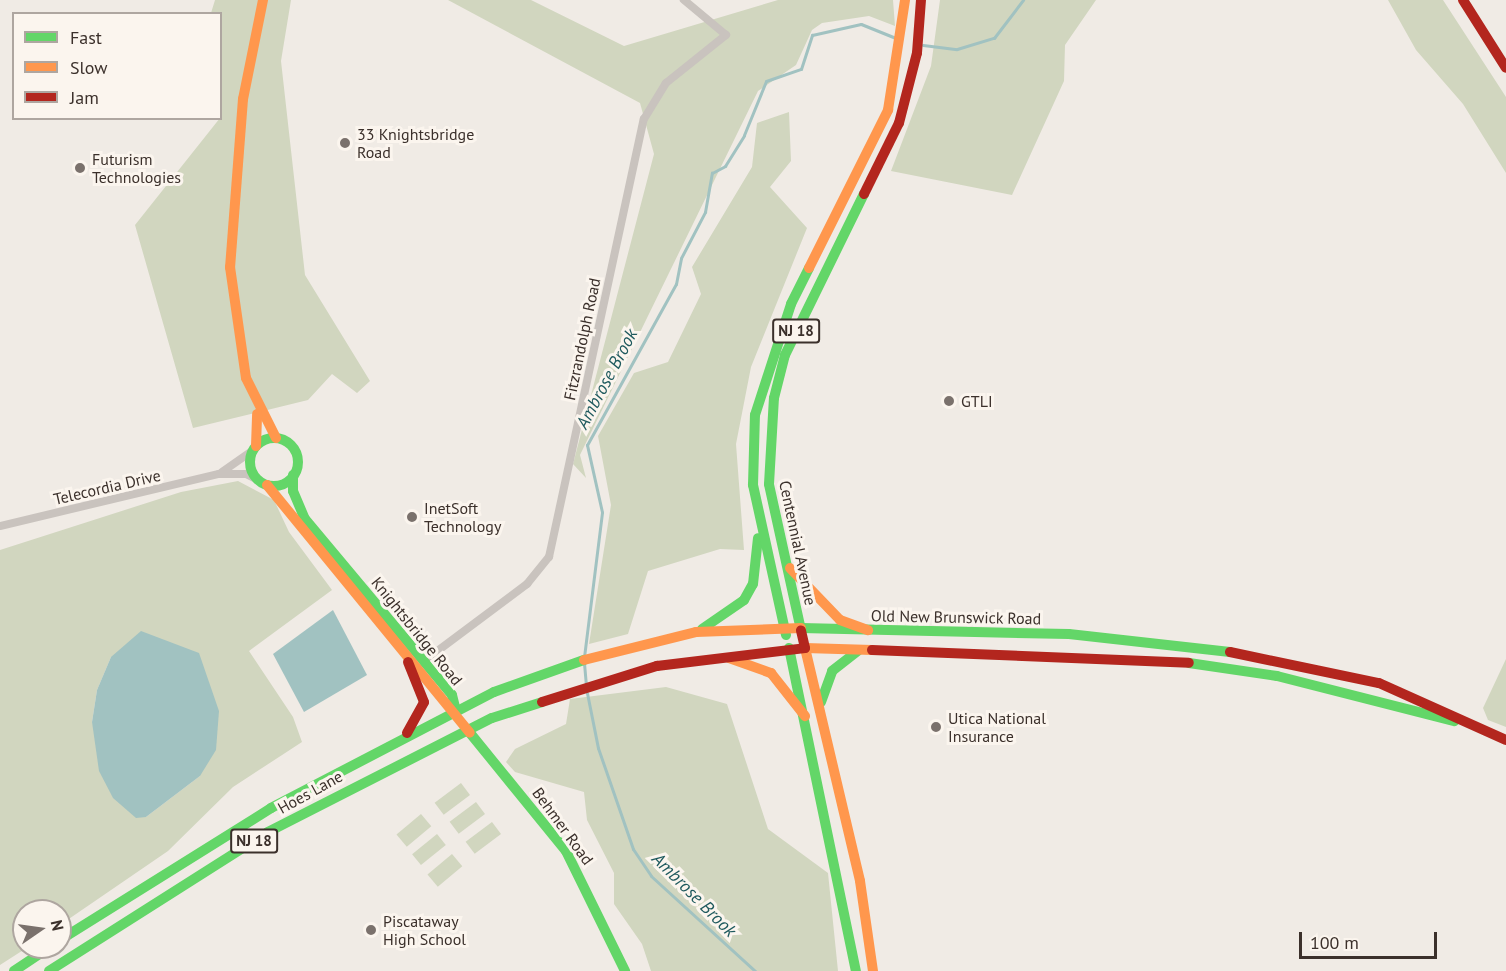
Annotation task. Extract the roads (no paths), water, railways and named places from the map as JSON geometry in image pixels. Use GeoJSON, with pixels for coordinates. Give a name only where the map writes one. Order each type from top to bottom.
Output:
{"type":"FeatureCollection","features":[{"type":"Feature","properties":{"kind":"main road"},"geometry":{"type":"LineString","coordinates":[[255,405],[251,470],[263,483],[282,484],[293,475],[294,449],[276,438],[255,405],[237,342],[230,267],[243,99],[263,0]]}},
{"type":"Feature","properties":{"kind":"main road","name":"Centennial Avenue"},"geometry":{"type":"LineString","coordinates":[[856,971],[805,716],[759,521],[752,450],[762,381],[791,304],[888,110],[901,50],[905,0]]}},
{"type":"Feature","properties":{"kind":"main road","name":"Centennial Avenue"},"geometry":{"type":"LineString","coordinates":[[873,971],[860,881],[784,559],[770,484],[774,398],[785,355],[899,123],[917,53],[921,0]]}},
{"type":"Feature","properties":{"kind":"main road"},"geometry":{"type":"LineString","coordinates":[[1463,0],[1506,68]]}},
{"type":"Feature","properties":{"kind":"main road"},"geometry":{"type":"LineString","coordinates":[[254,448],[276,438]]}},
{"type":"Feature","properties":{"kind":"main road","name":"Knightsbridge Road"},"geometry":{"type":"LineString","coordinates":[[293,475],[293,491],[304,519],[452,695],[456,711]]}},
{"type":"Feature","properties":{"kind":"main road","name":"Knightsbridge Road"},"geometry":{"type":"LineString","coordinates":[[263,483],[408,662],[456,711]]}},
{"type":"Feature","properties":{"kind":"main road","name":"NJ 18"},"geometry":{"type":"LineString","coordinates":[[696,632],[732,613],[750,589],[759,521]]}},
{"type":"Feature","properties":{"kind":"main road"},"geometry":{"type":"LineString","coordinates":[[784,559],[802,586],[840,620],[868,630]]}},
{"type":"Feature","properties":{"kind":"main road","name":"Old New Brunswick Road"},"geometry":{"type":"LineString","coordinates":[[456,711],[565,665],[611,652],[696,632],[801,628],[1069,634],[1260,656],[1380,683],[1454,721]]}},
{"type":"Feature","properties":{"kind":"main road","name":"Old New Brunswick Road"},"geometry":{"type":"LineString","coordinates":[[469,728],[568,691],[612,679],[716,655],[806,648],[1152,657],[1277,676],[1454,721],[1506,740]]}},
{"type":"Feature","properties":{"kind":"main road"},"geometry":{"type":"LineString","coordinates":[[821,714],[821,690],[832,671],[862,649]]}},
{"type":"Feature","properties":{"kind":"main road"},"geometry":{"type":"LineString","coordinates":[[716,655],[771,673],[805,716]]}},
{"type":"Feature","properties":{"kind":"main road"},"geometry":{"type":"LineString","coordinates":[[401,738],[424,702],[408,662]]}},
{"type":"Feature","properties":{"kind":"main road","name":"Behmer Road"},"geometry":{"type":"LineString","coordinates":[[456,711],[575,866],[625,971]]}},
{"type":"Feature","properties":{"kind":"main road","name":"Hoes Lane"},"geometry":{"type":"LineString","coordinates":[[72,932],[186,857],[401,738],[456,711]]}},
{"type":"Feature","properties":{"kind":"main road","name":"Hoes Lane"},"geometry":{"type":"LineString","coordinates":[[49,971],[268,832],[469,728]]}},
{"type":"Feature","properties":{"kind":"main road"},"geometry":{"type":"LineString","coordinates":[[14,971],[32,959]]}},
{"type":"Feature","properties":{"kind":"street","name":"Fitzrandolph Road"},"geometry":{"type":"LineString","coordinates":[[424,661],[527,584],[549,557],[644,119],[666,82],[726,35],[688,2]]}},
{"type":"Feature","properties":{"kind":"street","name":"Telecordia Drive"},"geometry":{"type":"LineString","coordinates":[[219,474],[254,448]]}},
{"type":"Feature","properties":{"kind":"street","name":"Telecordia Drive"},"geometry":{"type":"LineString","coordinates":[[0,526],[219,474],[246,474],[263,483]]}},
{"type":"Feature","properties":{"kind":"water"},"geometry":{"type":"Polygon","coordinates":[[[333,610],[367,675],[304,712],[273,654],[333,610]]]}},
{"type":"Feature","properties":{"kind":"water"},"geometry":{"type":"Polygon","coordinates":[[[141,631],[199,653],[219,711],[216,750],[200,776],[146,817],[136,818],[113,798],[99,771],[92,722],[97,690],[111,657],[141,631]]]}},
{"type":"Feature","properties":{"kind":"waterway","name":"Ambrose Brook"},"geometry":{"type":"LineString","coordinates":[[923,45],[957,49],[994,38],[1023,0]]}},
{"type":"Feature","properties":{"kind":"waterway","name":"Ambrose Brook"},"geometry":{"type":"LineString","coordinates":[[584,657],[602,512],[587,445],[676,284],[681,258],[705,212],[712,173],[725,166],[744,135],[766,81],[801,69],[812,35],[861,24],[896,38]]}},
{"type":"Feature","properties":{"kind":"waterway","name":"Ambrose Brook"},"geometry":{"type":"LineString","coordinates":[[584,663],[586,684]]}},
{"type":"Feature","properties":{"kind":"waterway","name":"Ambrose Brook"},"geometry":{"type":"LineString","coordinates":[[587,693],[598,748],[633,849],[651,876],[755,971]]}},
{"type":"Feature","properties":{"kind":"place","name":"33 Knightsbridge Road"},"geometry":{"type":"Point","coordinates":[345,143]}},
{"type":"Feature","properties":{"kind":"place","name":"Futurism Technologies"},"geometry":{"type":"Point","coordinates":[80,168]}},
{"type":"Feature","properties":{"kind":"place","name":"GTLI"},"geometry":{"type":"Point","coordinates":[949,401]}},
{"type":"Feature","properties":{"kind":"place","name":"InetSoft Technology"},"geometry":{"type":"Point","coordinates":[412,517]}},
{"type":"Feature","properties":{"kind":"place","name":"Utica National Insurance"},"geometry":{"type":"Point","coordinates":[936,727]}},
{"type":"Feature","properties":{"kind":"place","name":"Piscataway High School"},"geometry":{"type":"Point","coordinates":[371,930]}}]}
